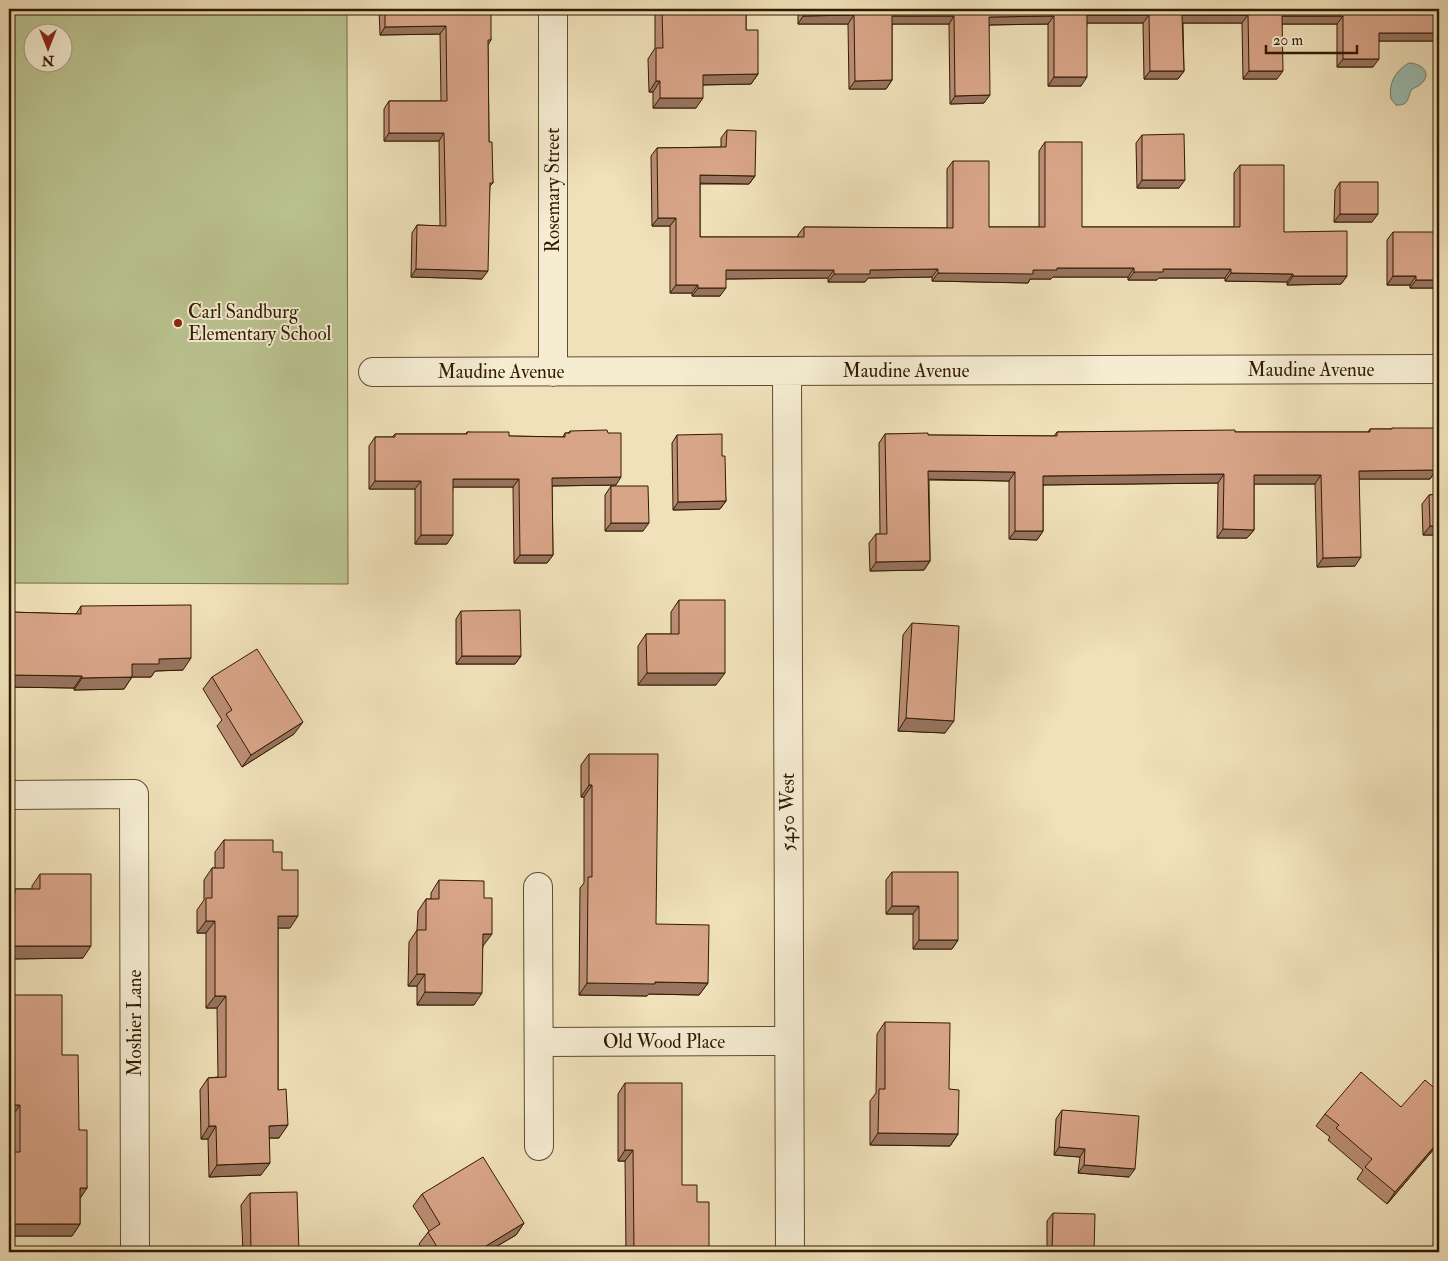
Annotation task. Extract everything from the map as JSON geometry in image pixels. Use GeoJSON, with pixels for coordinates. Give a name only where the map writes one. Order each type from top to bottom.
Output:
{"type":"FeatureCollection","features":[{"type":"Feature","properties":{"kind":"street","name":"Rosemary Street"},"geometry":{"type":"LineString","coordinates":[[553,9],[553,372]]}},
{"type":"Feature","properties":{"kind":"street","name":"Maudine Avenue"},"geometry":{"type":"LineString","coordinates":[[372,372],[1439,369]]}},
{"type":"Feature","properties":{"kind":"street","name":"5450 West"},"geometry":{"type":"LineString","coordinates":[[787,371],[790,1252]]}},
{"type":"Feature","properties":{"kind":"street","name":"Moshier Lane"},"geometry":{"type":"LineString","coordinates":[[9,795],[134,794],[135,1252]]}},
{"type":"Feature","properties":{"kind":"street"},"geometry":{"type":"LineString","coordinates":[[538,888],[539,1146]]}},
{"type":"Feature","properties":{"kind":"street","name":"Old Wood Place"},"geometry":{"type":"LineString","coordinates":[[538,1042],[789,1041]]}},
{"type":"Feature","properties":{"kind":"green space","name":"Carl Sandburg Elementary School"},"geometry":{"type":"Polygon","coordinates":[[[9,9],[347,9],[348,584],[9,583],[9,9]]]}},
{"type":"Feature","properties":{"kind":"water"},"geometry":{"type":"Polygon","coordinates":[[[1409,63],[1417,64],[1423,68],[1426,74],[1425,78],[1421,84],[1412,89],[1404,104],[1396,105],[1391,99],[1392,82],[1400,69],[1409,63]]]}},
{"type":"Feature","properties":{"kind":"building"},"geometry":{"type":"Polygon","coordinates":[[[385,9],[487,9],[487,12],[491,12],[491,40],[488,40],[489,142],[492,142],[493,183],[490,183],[488,271],[416,269],[417,225],[446,226],[444,133],[389,133],[389,101],[447,101],[446,26],[385,27],[385,9]]]}},
{"type":"Feature","properties":{"kind":"building"},"geometry":{"type":"Polygon","coordinates":[[[662,9],[746,9],[746,30],[758,30],[758,74],[703,75],[703,98],[660,98],[660,81],[656,81],[656,48],[663,48],[662,9]]]}},
{"type":"Feature","properties":{"kind":"building"},"geometry":{"type":"Polygon","coordinates":[[[803,9],[1439,9],[1439,33],[1379,33],[1379,59],[1343,59],[1343,16],[1282,16],[1283,71],[1249,71],[1248,15],[1182,15],[1184,71],[1150,71],[1149,15],[1087,15],[1087,77],[1054,77],[1054,16],[989,17],[990,95],[955,96],[954,16],[892,16],[892,80],[855,81],[854,15],[803,16],[803,9]]]}},
{"type":"Feature","properties":{"kind":"building"},"geometry":{"type":"Polygon","coordinates":[[[727,130],[756,131],[755,176],[700,175],[700,237],[804,237],[804,227],[953,228],[953,161],[989,161],[989,227],[1045,227],[1045,142],[1082,142],[1082,227],[1240,227],[1240,165],[1284,165],[1284,232],[1347,231],[1347,276],[1231,273],[1231,269],[1163,269],[1163,272],[1134,272],[1134,268],[1057,268],[1057,270],[1033,270],[1033,274],[938,273],[938,269],[870,270],[870,274],[834,274],[834,270],[726,270],[726,288],[698,288],[698,285],[676,285],[676,218],[658,218],[657,148],[726,147],[727,130]]]}},
{"type":"Feature","properties":{"kind":"building"},"geometry":{"type":"Polygon","coordinates":[[[1184,134],[1185,180],[1142,180],[1142,135],[1184,134]]]}},
{"type":"Feature","properties":{"kind":"building"},"geometry":{"type":"Polygon","coordinates":[[[1340,182],[1378,182],[1378,214],[1340,214],[1340,182]]]}},
{"type":"Feature","properties":{"kind":"building"},"geometry":{"type":"Polygon","coordinates":[[[1393,232],[1439,232],[1439,280],[1416,280],[1416,276],[1393,276],[1393,232]]]}},
{"type":"Feature","properties":{"kind":"building"},"geometry":{"type":"Polygon","coordinates":[[[1436,428],[1436,470],[1359,471],[1361,557],[1323,558],[1321,475],[1254,475],[1254,530],[1223,529],[1224,474],[1043,476],[1043,531],[1015,531],[1015,472],[928,471],[930,561],[876,562],[876,534],[887,534],[885,434],[1057,436],[1057,432],[1235,430],[1235,432],[1370,432],[1370,429],[1436,428]]]}},
{"type":"Feature","properties":{"kind":"building"},"geometry":{"type":"Polygon","coordinates":[[[607,430],[608,433],[621,433],[621,477],[552,478],[553,555],[520,555],[519,479],[453,479],[453,535],[421,535],[421,481],[375,481],[375,437],[395,437],[395,434],[509,432],[509,436],[565,437],[565,433],[570,433],[570,431],[607,430]]]}},
{"type":"Feature","properties":{"kind":"building"},"geometry":{"type":"Polygon","coordinates":[[[722,434],[722,456],[725,456],[726,501],[678,502],[677,435],[722,434]]]}},
{"type":"Feature","properties":{"kind":"building"},"geometry":{"type":"Polygon","coordinates":[[[611,486],[648,486],[649,523],[611,523],[611,486]]]}},
{"type":"Feature","properties":{"kind":"building"},"geometry":{"type":"Polygon","coordinates":[[[1439,494],[1439,526],[1430,526],[1429,495],[1439,494]]]}},
{"type":"Feature","properties":{"kind":"building"},"geometry":{"type":"Polygon","coordinates":[[[679,600],[725,600],[725,673],[647,673],[646,634],[679,634],[679,600]]]}},
{"type":"Feature","properties":{"kind":"building"},"geometry":{"type":"Polygon","coordinates":[[[191,605],[191,658],[159,659],[159,664],[132,664],[132,677],[82,678],[82,676],[9,675],[9,612],[81,614],[81,606],[191,605]]]}},
{"type":"Feature","properties":{"kind":"building"},"geometry":{"type":"Polygon","coordinates":[[[520,610],[521,656],[462,656],[461,611],[520,610]]]}},
{"type":"Feature","properties":{"kind":"building"},"geometry":{"type":"Polygon","coordinates":[[[912,623],[959,626],[954,721],[906,718],[912,623]]]}},
{"type":"Feature","properties":{"kind":"building"},"geometry":{"type":"Polygon","coordinates":[[[257,649],[303,722],[251,755],[226,714],[232,710],[212,677],[257,649]]]}},
{"type":"Feature","properties":{"kind":"building"},"geometry":{"type":"Polygon","coordinates":[[[589,754],[658,754],[656,924],[709,925],[708,983],[587,983],[588,877],[592,877],[592,785],[589,785],[589,754]]]}},
{"type":"Feature","properties":{"kind":"building"},"geometry":{"type":"Polygon","coordinates":[[[224,840],[273,840],[273,852],[282,852],[282,870],[298,870],[298,916],[278,916],[278,1090],[286,1089],[288,1125],[269,1126],[270,1163],[217,1165],[216,1126],[209,1126],[208,1078],[226,1077],[226,996],[215,996],[215,921],[206,921],[206,898],[212,898],[212,868],[224,868],[224,840]]]}},
{"type":"Feature","properties":{"kind":"building"},"geometry":{"type":"Polygon","coordinates":[[[892,872],[958,872],[958,940],[919,940],[919,906],[892,906],[892,872]]]}},
{"type":"Feature","properties":{"kind":"building"},"geometry":{"type":"Polygon","coordinates":[[[40,874],[91,874],[91,946],[9,946],[9,894],[15,894],[15,889],[40,889],[40,874]]]}},
{"type":"Feature","properties":{"kind":"building"},"geometry":{"type":"Polygon","coordinates":[[[439,880],[484,881],[484,898],[492,898],[492,934],[483,934],[482,993],[425,992],[425,974],[417,974],[417,930],[426,930],[426,899],[439,899],[439,880]]]}},
{"type":"Feature","properties":{"kind":"building"},"geometry":{"type":"Polygon","coordinates":[[[9,995],[62,995],[62,1055],[78,1055],[79,1130],[87,1130],[87,1188],[80,1188],[80,1224],[9,1224],[9,1191],[13,1191],[13,1152],[20,1152],[20,1105],[9,1105],[9,995]]]}},
{"type":"Feature","properties":{"kind":"building"},"geometry":{"type":"Polygon","coordinates":[[[885,1022],[950,1023],[949,1089],[959,1090],[958,1134],[878,1133],[879,1089],[885,1089],[885,1022]]]}},
{"type":"Feature","properties":{"kind":"building"},"geometry":{"type":"Polygon","coordinates":[[[1361,1072],[1401,1107],[1425,1080],[1439,1092],[1439,1141],[1395,1192],[1365,1167],[1372,1159],[1336,1128],[1339,1125],[1325,1114],[1361,1072]]]}},
{"type":"Feature","properties":{"kind":"building"},"geometry":{"type":"Polygon","coordinates":[[[625,1083],[682,1083],[682,1185],[697,1185],[697,1202],[709,1202],[709,1251],[720,1252],[634,1252],[633,1150],[625,1150],[625,1083]]]}},
{"type":"Feature","properties":{"kind":"building"},"geometry":{"type":"Polygon","coordinates":[[[1062,1110],[1139,1116],[1135,1169],[1084,1165],[1085,1149],[1059,1147],[1062,1110]]]}},
{"type":"Feature","properties":{"kind":"building"},"geometry":{"type":"Polygon","coordinates":[[[483,1157],[524,1223],[476,1252],[440,1252],[428,1232],[440,1224],[422,1194],[483,1157]]]}},
{"type":"Feature","properties":{"kind":"building"},"geometry":{"type":"Polygon","coordinates":[[[297,1192],[299,1252],[251,1252],[250,1193],[297,1192]]]}},
{"type":"Feature","properties":{"kind":"building"},"geometry":{"type":"Polygon","coordinates":[[[1053,1213],[1095,1214],[1094,1252],[1052,1251],[1053,1213]]]}},
{"type":"Feature","properties":{"kind":"place","name":"Carl Sandburg Elementary School"},"geometry":{"type":"Point","coordinates":[178,323]}}]}
